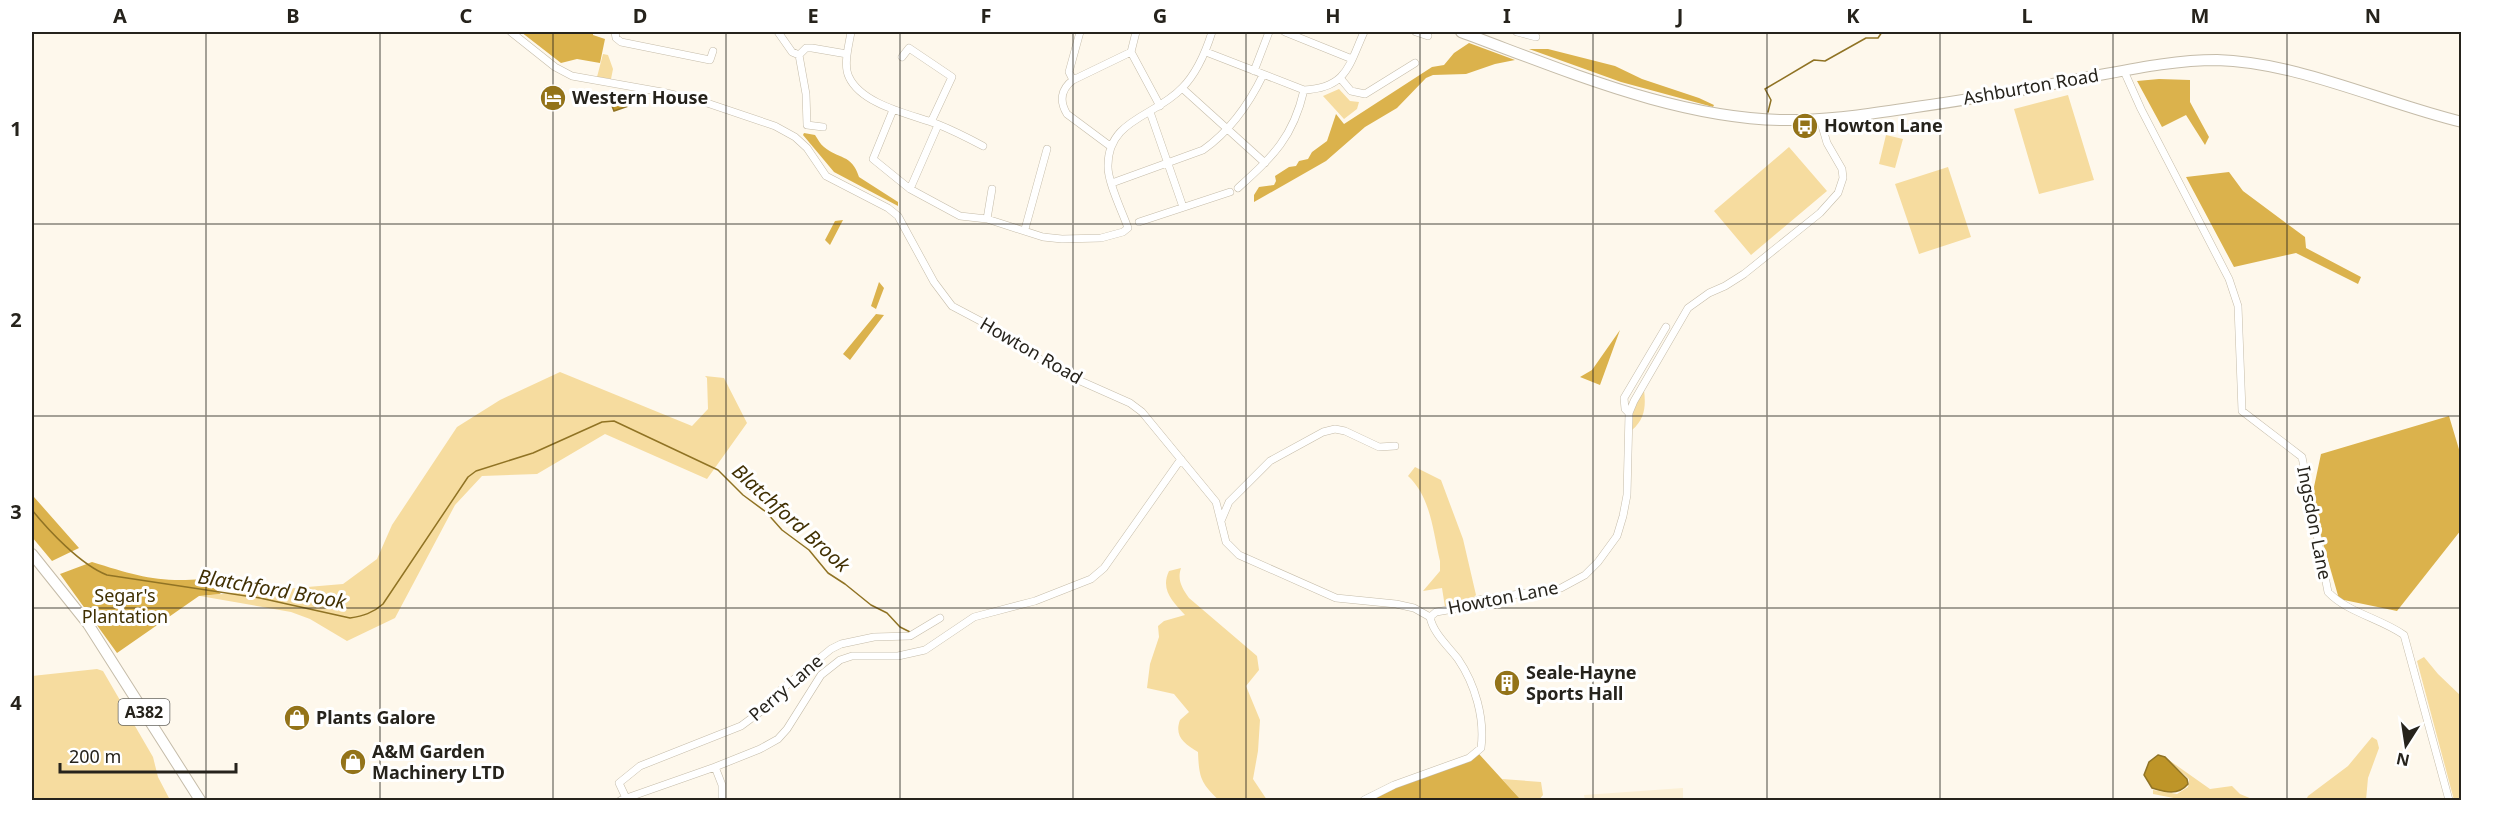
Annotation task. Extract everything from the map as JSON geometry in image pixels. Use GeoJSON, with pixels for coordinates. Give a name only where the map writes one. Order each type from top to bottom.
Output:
{"type":"FeatureCollection","features":[{"type":"Feature","properties":{"kind":"main road","name":"Ashburton Road"},"geometry":{"type":"LineString","coordinates":[[1461,32],[1611,85],[1702,112],[1738,118],[1820,119],[1960,100],[2175,62],[2218,60],[2256,64],[2321,80],[2412,109],[2462,122]]}},
{"type":"Feature","properties":{"kind":"main road","name":"A382"},"geometry":{"type":"LineString","coordinates":[[32,554],[88,624],[200,801]]}},
{"type":"Feature","properties":{"kind":"street","name":"Howton Road"},"geometry":{"type":"LineString","coordinates":[[511,32],[555,67],[572,76],[701,101],[775,126],[795,137],[807,148],[826,177],[888,208],[898,216],[934,282],[952,306],[986,324],[1058,370],[1130,403],[1151,422],[1216,502],[1226,542],[1239,555],[1336,598],[1396,604],[1414,608],[1430,617]]}},
{"type":"Feature","properties":{"kind":"street"},"geometry":{"type":"LineString","coordinates":[[615,32],[616,38],[621,42],[709,64],[713,51]]}},
{"type":"Feature","properties":{"kind":"street"},"geometry":{"type":"LineString","coordinates":[[778,32],[792,52],[799,55]]}},
{"type":"Feature","properties":{"kind":"street"},"geometry":{"type":"LineString","coordinates":[[851,32],[848,75],[857,90],[893,110],[935,124],[983,146]]}},
{"type":"Feature","properties":{"kind":"street"},"geometry":{"type":"LineString","coordinates":[[1073,80],[1069,72],[1080,32]]}},
{"type":"Feature","properties":{"kind":"street"},"geometry":{"type":"LineString","coordinates":[[1137,32],[1131,52],[1160,106]]}},
{"type":"Feature","properties":{"kind":"street"},"geometry":{"type":"LineString","coordinates":[[893,110],[873,159],[910,189],[960,216],[987,219],[1025,229],[1043,237],[1101,238],[1126,231],[1128,228],[1108,169],[1110,146],[1122,128],[1160,106],[1182,88],[1206,52],[1212,32]]}},
{"type":"Feature","properties":{"kind":"street"},"geometry":{"type":"LineString","coordinates":[[1254,71],[1269,32]]}},
{"type":"Feature","properties":{"kind":"street"},"geometry":{"type":"LineString","coordinates":[[1285,32],[1352,59]]}},
{"type":"Feature","properties":{"kind":"street"},"geometry":{"type":"LineString","coordinates":[[1206,52],[1304,90],[1314,90],[1341,80],[1347,72],[1364,32]]}},
{"type":"Feature","properties":{"kind":"street"},"geometry":{"type":"LineString","coordinates":[[1416,32],[1428,36]]}},
{"type":"Feature","properties":{"kind":"street"},"geometry":{"type":"LineString","coordinates":[[1517,32],[1536,37]]}},
{"type":"Feature","properties":{"kind":"street"},"geometry":{"type":"LineString","coordinates":[[799,55],[806,48],[848,54]]}},
{"type":"Feature","properties":{"kind":"street"},"geometry":{"type":"LineString","coordinates":[[902,57],[909,48],[952,77],[910,189]]}},
{"type":"Feature","properties":{"kind":"street"},"geometry":{"type":"LineString","coordinates":[[1110,146],[1073,120],[1063,108],[1062,94],[1073,80],[1131,52]]}},
{"type":"Feature","properties":{"kind":"street"},"geometry":{"type":"LineString","coordinates":[[799,55],[806,94],[807,125],[823,127]]}},
{"type":"Feature","properties":{"kind":"street"},"geometry":{"type":"LineString","coordinates":[[1341,80],[1351,92],[1365,94],[1415,63]]}},
{"type":"Feature","properties":{"kind":"street","name":"Ingsdon Lane"},"geometry":{"type":"LineString","coordinates":[[2124,71],[2141,109],[2229,279],[2238,306],[2242,411],[2302,458],[2328,592],[2339,604],[2389,624],[2404,635],[2449,801]]}},
{"type":"Feature","properties":{"kind":"street"},"geometry":{"type":"LineString","coordinates":[[1112,183],[1203,150],[1227,130],[1250,100],[1263,75]]}},
{"type":"Feature","properties":{"kind":"street"},"geometry":{"type":"LineString","coordinates":[[1182,88],[1264,163]]}},
{"type":"Feature","properties":{"kind":"street"},"geometry":{"type":"LineString","coordinates":[[1238,188],[1264,163],[1293,127],[1304,90]]}},
{"type":"Feature","properties":{"kind":"street"},"geometry":{"type":"LineString","coordinates":[[1150,112],[1183,207]]}},
{"type":"Feature","properties":{"kind":"street","name":"Howton Lane"},"geometry":{"type":"LineString","coordinates":[[1430,617],[1437,612],[1465,607],[1478,600],[1561,588],[1585,575],[1598,562],[1617,536],[1623,516],[1627,495],[1629,413],[1688,308],[1709,293],[1744,274],[1820,213],[1838,193],[1843,178],[1842,169],[1827,143],[1820,119]]}},
{"type":"Feature","properties":{"kind":"street"},"geometry":{"type":"LineString","coordinates":[[1025,229],[1047,149]]}},
{"type":"Feature","properties":{"kind":"street"},"geometry":{"type":"LineString","coordinates":[[987,219],[992,189]]}},
{"type":"Feature","properties":{"kind":"street"},"geometry":{"type":"LineString","coordinates":[[1140,222],[1230,192]]}},
{"type":"Feature","properties":{"kind":"street"},"geometry":{"type":"LineString","coordinates":[[1629,413],[1625,409],[1624,398],[1666,327]]}},
{"type":"Feature","properties":{"kind":"street"},"geometry":{"type":"LineString","coordinates":[[1216,502],[1224,505],[1229,502],[1270,461],[1323,432],[1335,429],[1345,431],[1379,447],[1395,446]]}},
{"type":"Feature","properties":{"kind":"street"},"geometry":{"type":"LineString","coordinates":[[623,799],[715,767],[760,749],[778,739],[787,729],[821,675],[840,660],[860,655],[898,656],[925,650],[974,617],[1035,601],[1091,579],[1104,568],[1181,459]]}},
{"type":"Feature","properties":{"kind":"street"},"geometry":{"type":"LineString","coordinates":[[1221,521],[1229,502]]}},
{"type":"Feature","properties":{"kind":"street"},"geometry":{"type":"LineString","coordinates":[[1364,801],[1394,785],[1469,758],[1481,748],[1482,721],[1470,680],[1432,625],[1430,617]]}},
{"type":"Feature","properties":{"kind":"street","name":"Perry Lane"},"geometry":{"type":"LineString","coordinates":[[623,799],[619,783],[627,775],[640,766],[741,726],[764,709],[777,693],[831,649],[840,644],[874,637],[910,636],[940,618]]}},
{"type":"Feature","properties":{"kind":"street"},"geometry":{"type":"LineString","coordinates":[[715,767],[722,785],[722,801]]}},
{"type":"Feature","properties":{"kind":"shaded area"},"geometry":{"type":"Polygon","coordinates":[[[603,54],[608,55],[613,69],[611,79],[597,77],[603,54]]]}},
{"type":"Feature","properties":{"kind":"shaded area"},"geometry":{"type":"Polygon","coordinates":[[[1339,89],[1350,101],[1359,102],[1357,109],[1344,119],[1323,96],[1339,89]]]}},
{"type":"Feature","properties":{"kind":"shaded area"},"geometry":{"type":"Polygon","coordinates":[[[623,94],[636,99],[637,103],[614,111],[612,106],[615,97],[623,94]]]}},
{"type":"Feature","properties":{"kind":"shaded area"},"geometry":{"type":"Polygon","coordinates":[[[2068,95],[2094,180],[2039,194],[2014,109],[2068,95]]]}},
{"type":"Feature","properties":{"kind":"shaded area"},"geometry":{"type":"Polygon","coordinates":[[[1886,135],[1903,139],[1895,168],[1879,164],[1886,135]]]}},
{"type":"Feature","properties":{"kind":"shaded area"},"geometry":{"type":"Polygon","coordinates":[[[1789,147],[1827,191],[1751,255],[1714,211],[1789,147]]]}},
{"type":"Feature","properties":{"kind":"shaded area"},"geometry":{"type":"Polygon","coordinates":[[[1948,167],[1971,237],[1919,254],[1895,184],[1948,167]]]}},
{"type":"Feature","properties":{"kind":"shaded area"},"geometry":{"type":"Polygon","coordinates":[[[560,372],[692,426],[708,409],[707,378],[705,376],[724,378],[747,423],[707,479],[605,434],[537,474],[482,476],[455,505],[395,618],[347,641],[310,619],[291,612],[200,596],[343,584],[377,559],[392,525],[457,427],[500,400],[560,372]]]}},
{"type":"Feature","properties":{"kind":"shaded area"},"geometry":{"type":"Polygon","coordinates":[[[1642,390],[1645,396],[1644,412],[1632,430],[1630,429],[1631,415],[1642,390]]]}},
{"type":"Feature","properties":{"kind":"shaded area"},"geometry":{"type":"Polygon","coordinates":[[[1415,467],[1441,480],[1463,539],[1476,595],[1462,605],[1445,607],[1442,588],[1423,591],[1440,571],[1440,561],[1426,504],[1416,484],[1408,476],[1415,467]]]}},
{"type":"Feature","properties":{"kind":"shaded area"},"geometry":{"type":"Polygon","coordinates":[[[1181,568],[1181,584],[1189,598],[1257,656],[1259,670],[1246,686],[1260,720],[1253,779],[1267,800],[1219,800],[1204,784],[1198,752],[1188,746],[1179,735],[1180,720],[1189,712],[1174,694],[1147,688],[1150,664],[1159,637],[1158,626],[1164,621],[1185,615],[1169,595],[1166,584],[1169,571],[1181,568]]]}},
{"type":"Feature","properties":{"kind":"shaded area"},"geometry":{"type":"Polygon","coordinates":[[[2424,657],[2461,696],[2461,800],[2454,800],[2417,661],[2424,657]]]}},
{"type":"Feature","properties":{"kind":"shaded area"},"geometry":{"type":"Polygon","coordinates":[[[97,669],[103,671],[153,757],[158,777],[170,800],[32,800],[32,676],[97,669]]]}},
{"type":"Feature","properties":{"kind":"shaded area"},"geometry":{"type":"Polygon","coordinates":[[[2372,737],[2377,740],[2379,748],[2368,778],[2366,800],[2306,800],[2308,796],[2348,766],[2372,737]]]}},
{"type":"Feature","properties":{"kind":"shaded area"},"geometry":{"type":"Polygon","coordinates":[[[2158,755],[2165,757],[2187,779],[2188,784],[2184,788],[2171,792],[2152,788],[2144,775],[2149,762],[2158,755]]]}},
{"type":"Feature","properties":{"kind":"shaded area"},"geometry":{"type":"Polygon","coordinates":[[[2166,758],[2210,789],[2232,786],[2240,794],[2252,799],[2184,800],[2153,794],[2153,790],[2177,794],[2188,787],[2189,779],[2166,758]]]}},
{"type":"Feature","properties":{"kind":"shaded area"},"geometry":{"type":"Polygon","coordinates":[[[1502,779],[1541,782],[1543,795],[1539,800],[1521,800],[1502,779]]]}},
{"type":"Feature","properties":{"kind":"shaded area"},"geometry":{"type":"Polygon","coordinates":[[[1683,788],[1683,800],[1585,800],[1584,795],[1683,788]]]}},
{"type":"Feature","properties":{"kind":"green space"},"geometry":{"type":"Polygon","coordinates":[[[521,32],[593,32],[593,35],[605,39],[600,63],[577,59],[561,63],[521,32]]]}},
{"type":"Feature","properties":{"kind":"green space"},"geometry":{"type":"Polygon","coordinates":[[[1469,43],[1515,60],[1466,74],[1433,75],[1426,78],[1397,108],[1365,127],[1326,161],[1254,202],[1254,195],[1259,187],[1274,185],[1275,176],[1289,167],[1296,166],[1299,161],[1308,159],[1312,152],[1327,141],[1336,114],[1344,124],[1432,67],[1444,65],[1454,53],[1469,43]]]}},
{"type":"Feature","properties":{"kind":"green space"},"geometry":{"type":"Polygon","coordinates":[[[1529,49],[1548,49],[1615,66],[1642,79],[1714,105],[1713,107],[1621,82],[1529,49]]]}},
{"type":"Feature","properties":{"kind":"green space"},"geometry":{"type":"Polygon","coordinates":[[[2190,80],[2190,102],[2209,137],[2205,145],[2186,115],[2162,127],[2137,81],[2190,80]]]}},
{"type":"Feature","properties":{"kind":"green space"},"geometry":{"type":"Polygon","coordinates":[[[804,133],[815,135],[829,151],[853,164],[859,177],[898,202],[898,206],[834,172],[803,135],[804,133]]]}},
{"type":"Feature","properties":{"kind":"green space"},"geometry":{"type":"Polygon","coordinates":[[[2229,172],[2243,191],[2305,237],[2306,248],[2361,277],[2358,284],[2296,253],[2234,267],[2186,177],[2229,172]]]}},
{"type":"Feature","properties":{"kind":"green space"},"geometry":{"type":"Polygon","coordinates":[[[843,220],[830,245],[825,240],[835,221],[843,220]]]}},
{"type":"Feature","properties":{"kind":"green space"},"geometry":{"type":"Polygon","coordinates":[[[879,282],[884,288],[876,309],[871,306],[879,282]]]}},
{"type":"Feature","properties":{"kind":"green space"},"geometry":{"type":"Polygon","coordinates":[[[876,314],[884,315],[850,360],[843,354],[876,314]]]}},
{"type":"Feature","properties":{"kind":"green space"},"geometry":{"type":"Polygon","coordinates":[[[1620,330],[1600,385],[1580,377],[1592,370],[1620,330]]]}},
{"type":"Feature","properties":{"kind":"green space"},"geometry":{"type":"Polygon","coordinates":[[[2449,416],[2461,456],[2461,530],[2397,611],[2339,599],[2311,501],[2321,454],[2449,416]]]}},
{"type":"Feature","properties":{"kind":"green space"},"geometry":{"type":"Polygon","coordinates":[[[32,494],[79,548],[52,561],[32,537],[32,494]]]}},
{"type":"Feature","properties":{"kind":"green space","name":"Segar's Plantation"},"geometry":{"type":"Polygon","coordinates":[[[92,562],[146,577],[172,580],[202,579],[221,594],[199,596],[117,653],[60,574],[92,562]]]}},
{"type":"Feature","properties":{"kind":"green space"},"geometry":{"type":"Polygon","coordinates":[[[1479,754],[1521,800],[1370,800],[1394,787],[1479,754]]]}},
{"type":"Feature","properties":{"kind":"waterway"},"geometry":{"type":"LineString","coordinates":[[1768,112],[1771,100],[1765,89],[1814,60],[1825,61],[1866,38],[1878,38],[1882,32]]}},
{"type":"Feature","properties":{"kind":"waterway","name":"Blatchford Brook"},"geometry":{"type":"LineString","coordinates":[[32,510],[76,556],[107,575],[260,598],[350,618],[368,614],[383,604],[468,477],[476,471],[533,453],[602,422],[614,421],[718,470],[743,495],[766,512],[782,530],[809,550],[828,573],[871,605],[887,613],[900,627],[910,632]]}},
{"type":"Feature","properties":{"kind":"place","name":"Western House"},"geometry":{"type":"Point","coordinates":[553,98]}},
{"type":"Feature","properties":{"kind":"place","name":"Howton Lane"},"geometry":{"type":"Point","coordinates":[1805,126]}},
{"type":"Feature","properties":{"kind":"place","name":"Seale-Hayne Sports Hall"},"geometry":{"type":"Point","coordinates":[1507,683]}},
{"type":"Feature","properties":{"kind":"place","name":"Plants Galore"},"geometry":{"type":"Point","coordinates":[297,718]}},
{"type":"Feature","properties":{"kind":"place","name":"A&M Garden Machinery LTD"},"geometry":{"type":"Point","coordinates":[353,762]}}]}
